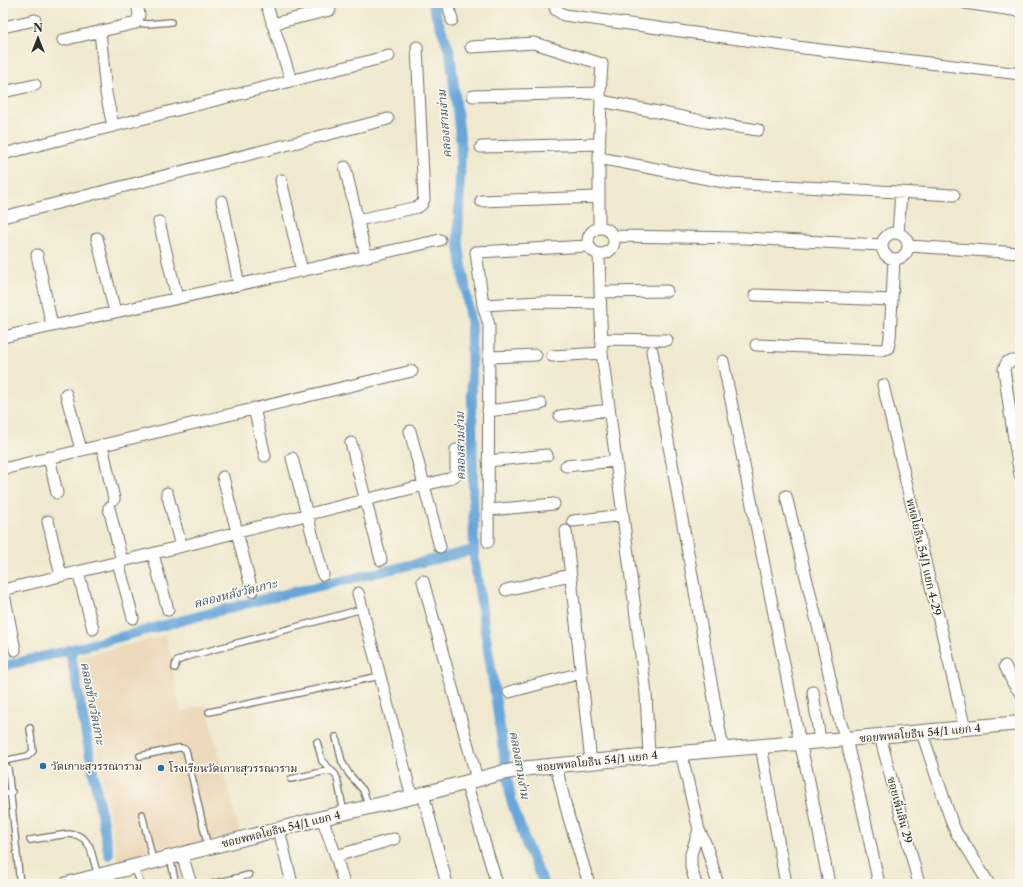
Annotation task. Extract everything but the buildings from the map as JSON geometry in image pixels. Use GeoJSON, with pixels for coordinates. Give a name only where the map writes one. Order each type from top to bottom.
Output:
{"type":"FeatureCollection","features":[{"type":"Feature","properties":{"kind":"street"},"geometry":{"type":"LineString","coordinates":[[63,40],[136,23],[139,15],[137,3]]}},
{"type":"Feature","properties":{"kind":"street"},"geometry":{"type":"LineString","coordinates":[[266,3],[291,80]]}},
{"type":"Feature","properties":{"kind":"street"},"geometry":{"type":"LineString","coordinates":[[448,3],[452,20]]}},
{"type":"Feature","properties":{"kind":"street"},"geometry":{"type":"LineString","coordinates":[[554,3],[556,10],[564,15],[804,48],[1020,74]]}},
{"type":"Feature","properties":{"kind":"street"},"geometry":{"type":"LineString","coordinates":[[965,3],[1020,11]]}},
{"type":"Feature","properties":{"kind":"street"},"geometry":{"type":"LineString","coordinates":[[272,24],[330,10]]}},
{"type":"Feature","properties":{"kind":"street"},"geometry":{"type":"LineString","coordinates":[[3,27],[35,20]]}},
{"type":"Feature","properties":{"kind":"street"},"geometry":{"type":"LineString","coordinates":[[100,32],[106,93],[113,126]]}},
{"type":"Feature","properties":{"kind":"street"},"geometry":{"type":"LineString","coordinates":[[472,47],[534,43],[602,64],[600,97],[599,227]]}},
{"type":"Feature","properties":{"kind":"street"},"geometry":{"type":"LineString","coordinates":[[358,220],[418,207],[422,204],[424,199],[417,47]]}},
{"type":"Feature","properties":{"kind":"street"},"geometry":{"type":"LineString","coordinates":[[3,154],[389,56]]}},
{"type":"Feature","properties":{"kind":"street"},"geometry":{"type":"LineString","coordinates":[[3,92],[35,85]]}},
{"type":"Feature","properties":{"kind":"street"},"geometry":{"type":"LineString","coordinates":[[473,96],[600,97],[706,122],[758,130]]}},
{"type":"Feature","properties":{"kind":"street"},"geometry":{"type":"LineString","coordinates":[[3,217],[388,119]]}},
{"type":"Feature","properties":{"kind":"street"},"geometry":{"type":"LineString","coordinates":[[481,146],[600,144]]}},
{"type":"Feature","properties":{"kind":"street"},"geometry":{"type":"LineString","coordinates":[[599,158],[729,183],[954,195]]}},
{"type":"Feature","properties":{"kind":"street"},"geometry":{"type":"LineString","coordinates":[[345,167],[366,256]]}},
{"type":"Feature","properties":{"kind":"street"},"geometry":{"type":"LineString","coordinates":[[281,180],[302,271]]}},
{"type":"Feature","properties":{"kind":"street"},"geometry":{"type":"LineString","coordinates":[[898,233],[901,193]]}},
{"type":"Feature","properties":{"kind":"street"},"geometry":{"type":"LineString","coordinates":[[481,201],[599,197]]}},
{"type":"Feature","properties":{"kind":"street"},"geometry":{"type":"LineString","coordinates":[[222,201],[239,285]]}},
{"type":"Feature","properties":{"kind":"street"},"geometry":{"type":"LineString","coordinates":[[159,222],[177,298]]}},
{"type":"Feature","properties":{"kind":"street"},"geometry":{"type":"LineString","coordinates":[[599,227],[610,230],[614,236],[615,243],[612,249],[606,253],[599,254],[592,251],[588,246],[587,238],[590,232],[599,227]]}},
{"type":"Feature","properties":{"kind":"street"},"geometry":{"type":"LineString","coordinates":[[898,233],[906,238],[908,246],[905,254],[898,258],[894,258],[887,256],[884,253],[882,245],[889,234],[898,233]]}},
{"type":"Feature","properties":{"kind":"street"},"geometry":{"type":"LineString","coordinates":[[614,236],[744,238],[882,245]]}},
{"type":"Feature","properties":{"kind":"street"},"geometry":{"type":"LineString","coordinates":[[97,238],[115,312]]}},
{"type":"Feature","properties":{"kind":"street"},"geometry":{"type":"LineString","coordinates":[[3,337],[440,240]]}},
{"type":"Feature","properties":{"kind":"street"},"geometry":{"type":"LineString","coordinates":[[488,542],[489,325],[483,305],[476,252],[588,246]]}},
{"type":"Feature","properties":{"kind":"street"},"geometry":{"type":"LineString","coordinates":[[908,246],[1020,253]]}},
{"type":"Feature","properties":{"kind":"street"},"geometry":{"type":"LineString","coordinates":[[599,254],[602,353],[646,694],[649,756]]}},
{"type":"Feature","properties":{"kind":"street"},"geometry":{"type":"LineString","coordinates":[[37,255],[52,326]]}},
{"type":"Feature","properties":{"kind":"street"},"geometry":{"type":"LineString","coordinates":[[756,345],[882,350],[888,348],[890,338],[894,258]]}},
{"type":"Feature","properties":{"kind":"street"},"geometry":{"type":"LineString","coordinates":[[483,305],[541,302],[667,291]]}},
{"type":"Feature","properties":{"kind":"street"},"geometry":{"type":"LineString","coordinates":[[755,294],[892,300]]}},
{"type":"Feature","properties":{"kind":"street"},"geometry":{"type":"LineString","coordinates":[[601,339],[667,340]]}},
{"type":"Feature","properties":{"kind":"street"},"geometry":{"type":"LineString","coordinates":[[652,351],[723,749]]}},
{"type":"Feature","properties":{"kind":"street"},"geometry":{"type":"LineString","coordinates":[[552,356],[602,353]]}},
{"type":"Feature","properties":{"kind":"street"},"geometry":{"type":"LineString","coordinates":[[489,358],[536,355]]}},
{"type":"Feature","properties":{"kind":"street"},"geometry":{"type":"LineString","coordinates":[[1020,361],[1012,360],[1007,362],[1004,369],[1020,475]]}},
{"type":"Feature","properties":{"kind":"street"},"geometry":{"type":"LineString","coordinates":[[723,361],[830,884]]}},
{"type":"Feature","properties":{"kind":"street"},"geometry":{"type":"LineString","coordinates":[[3,469],[412,371]]}},
{"type":"Feature","properties":{"kind":"street","name":"พหลโยธิน 54/1 แยก 4-29"},"geometry":{"type":"LineString","coordinates":[[883,385],[965,729]]}},
{"type":"Feature","properties":{"kind":"street"},"geometry":{"type":"LineString","coordinates":[[66,394],[81,450]]}},
{"type":"Feature","properties":{"kind":"street"},"geometry":{"type":"LineString","coordinates":[[488,411],[541,404]]}},
{"type":"Feature","properties":{"kind":"street"},"geometry":{"type":"LineString","coordinates":[[254,408],[265,456]]}},
{"type":"Feature","properties":{"kind":"street"},"geometry":{"type":"LineString","coordinates":[[560,416],[609,410]]}},
{"type":"Feature","properties":{"kind":"street"},"geometry":{"type":"LineString","coordinates":[[410,431],[440,547]]}},
{"type":"Feature","properties":{"kind":"street"},"geometry":{"type":"LineString","coordinates":[[351,442],[381,560]]}},
{"type":"Feature","properties":{"kind":"street"},"geometry":{"type":"LineString","coordinates":[[102,445],[120,562],[133,618]]}},
{"type":"Feature","properties":{"kind":"street"},"geometry":{"type":"LineString","coordinates":[[15,650],[3,589],[153,554],[448,479],[456,475],[456,450]]}},
{"type":"Feature","properties":{"kind":"street"},"geometry":{"type":"LineString","coordinates":[[488,461],[547,455]]}},
{"type":"Feature","properties":{"kind":"street"},"geometry":{"type":"LineString","coordinates":[[49,457],[57,493]]}},
{"type":"Feature","properties":{"kind":"street"},"geometry":{"type":"LineString","coordinates":[[292,458],[323,574]]}},
{"type":"Feature","properties":{"kind":"street"},"geometry":{"type":"LineString","coordinates":[[566,466],[615,461]]}},
{"type":"Feature","properties":{"kind":"street"},"geometry":{"type":"LineString","coordinates":[[223,477],[252,591]]}},
{"type":"Feature","properties":{"kind":"street"},"geometry":{"type":"LineString","coordinates":[[167,493],[181,546]]}},
{"type":"Feature","properties":{"kind":"street"},"geometry":{"type":"LineString","coordinates":[[786,496],[823,646],[838,715],[846,740],[879,884]]}},
{"type":"Feature","properties":{"kind":"street"},"geometry":{"type":"LineString","coordinates":[[489,510],[554,504]]}},
{"type":"Feature","properties":{"kind":"street"},"geometry":{"type":"LineString","coordinates":[[573,521],[623,515]]}},
{"type":"Feature","properties":{"kind":"street"},"geometry":{"type":"LineString","coordinates":[[48,521],[61,576]]}},
{"type":"Feature","properties":{"kind":"street"},"geometry":{"type":"LineString","coordinates":[[566,531],[591,762]]}},
{"type":"Feature","properties":{"kind":"street"},"geometry":{"type":"LineString","coordinates":[[153,554],[168,610]]}},
{"type":"Feature","properties":{"kind":"street"},"geometry":{"type":"LineString","coordinates":[[78,572],[93,629]]}},
{"type":"Feature","properties":{"kind":"street"},"geometry":{"type":"LineString","coordinates":[[506,590],[570,575]]}},
{"type":"Feature","properties":{"kind":"street"},"geometry":{"type":"LineString","coordinates":[[423,581],[496,884]]}},
{"type":"Feature","properties":{"kind":"street"},"geometry":{"type":"LineString","coordinates":[[358,593],[380,676],[447,884]]}},
{"type":"Feature","properties":{"kind":"street"},"geometry":{"type":"LineString","coordinates":[[1005,666],[1012,683],[1020,692]]}},
{"type":"Feature","properties":{"kind":"street"},"geometry":{"type":"LineString","coordinates":[[509,692],[581,673]]}},
{"type":"Feature","properties":{"kind":"street"},"geometry":{"type":"LineString","coordinates":[[813,692],[820,741]]}},
{"type":"Feature","properties":{"kind":"street","name":"ซอยพหลโยธิน 54/1 แยก 4"},"geometry":{"type":"LineString","coordinates":[[67,884],[501,773],[529,768],[723,749],[846,740],[1020,723]]}},
{"type":"Feature","properties":{"kind":"street"},"geometry":{"type":"LineString","coordinates":[[922,733],[952,823],[957,834],[989,884]]}},
{"type":"Feature","properties":{"kind":"street","name":"ซอยเพิ่มสิน 29"},"geometry":{"type":"LineString","coordinates":[[880,736],[919,884]]}},
{"type":"Feature","properties":{"kind":"street"},"geometry":{"type":"LineString","coordinates":[[761,746],[786,884]]}},
{"type":"Feature","properties":{"kind":"street"},"geometry":{"type":"LineString","coordinates":[[681,753],[699,830],[706,845],[718,884]]}},
{"type":"Feature","properties":{"kind":"street"},"geometry":{"type":"LineString","coordinates":[[556,766],[568,815],[589,884]]}},
{"type":"Feature","properties":{"kind":"street"},"geometry":{"type":"LineString","coordinates":[[322,818],[336,856],[344,884]]}},
{"type":"Feature","properties":{"kind":"street"},"geometry":{"type":"LineString","coordinates":[[279,830],[292,884]]}},
{"type":"Feature","properties":{"kind":"street"},"geometry":{"type":"LineString","coordinates":[[696,884],[691,867],[691,854],[699,830]]}},
{"type":"Feature","properties":{"kind":"street"},"geometry":{"type":"LineString","coordinates":[[336,856],[394,839]]}},
{"type":"Feature","properties":{"kind":"street"},"geometry":{"type":"LineString","coordinates":[[176,856],[191,884]]}},
{"type":"Feature","properties":{"kind":"lane"},"geometry":{"type":"LineString","coordinates":[[136,23],[148,24],[171,22]]}},
{"type":"Feature","properties":{"kind":"lane"},"geometry":{"type":"LineString","coordinates":[[175,668],[176,662],[186,657],[362,609]]}},
{"type":"Feature","properties":{"kind":"lane"},"geometry":{"type":"LineString","coordinates":[[209,712],[380,676]]}},
{"type":"Feature","properties":{"kind":"lane"},"geometry":{"type":"LineString","coordinates":[[20,884],[12,792],[8,768],[3,763],[28,756],[33,751],[30,728]]}},
{"type":"Feature","properties":{"kind":"lane"},"geometry":{"type":"LineString","coordinates":[[336,737],[342,762],[349,774],[364,790],[369,807]]}},
{"type":"Feature","properties":{"kind":"lane"},"geometry":{"type":"LineString","coordinates":[[317,742],[322,761],[337,778],[344,813]]}},
{"type":"Feature","properties":{"kind":"lane"},"geometry":{"type":"LineString","coordinates":[[140,756],[178,748],[186,750],[208,848]]}},
{"type":"Feature","properties":{"kind":"lane"},"geometry":{"type":"LineString","coordinates":[[291,779],[331,770]]}},
{"type":"Feature","properties":{"kind":"lane"},"geometry":{"type":"LineString","coordinates":[[3,794],[12,792]]}},
{"type":"Feature","properties":{"kind":"lane"},"geometry":{"type":"LineString","coordinates":[[142,814],[154,862]]}},
{"type":"Feature","properties":{"kind":"lane"},"geometry":{"type":"LineString","coordinates":[[30,840],[68,834],[77,835],[84,839],[90,847],[98,876]]}},
{"type":"Feature","properties":{"kind":"lane"},"geometry":{"type":"LineString","coordinates":[[176,856],[176,884]]}},
{"type":"Feature","properties":{"kind":"lane"},"geometry":{"type":"LineString","coordinates":[[134,867],[141,884]]}},
{"type":"Feature","properties":{"kind":"lane"},"geometry":{"type":"LineString","coordinates":[[212,884],[249,875]]}},
{"type":"Feature","properties":{"kind":"shaded area","name":"โรงเรียนวัดเกาะสุวรรณาราม"},"geometry":{"type":"Polygon","coordinates":[[[166,635],[181,711],[206,705],[240,833],[118,861],[79,657],[166,635]]]}},
{"type":"Feature","properties":{"kind":"waterway","name":"คลองสามง่าม"},"geometry":{"type":"LineString","coordinates":[[433,3],[434,10],[450,52],[461,144],[458,239],[471,326],[474,557],[511,800],[528,849],[544,884]]}},
{"type":"Feature","properties":{"kind":"waterway","name":"คลองหลังวัดเกาะ"},"geometry":{"type":"LineString","coordinates":[[3,666],[264,599],[474,550]]}},
{"type":"Feature","properties":{"kind":"waterway","name":"คลองข้างวัดเกาะ"},"geometry":{"type":"LineString","coordinates":[[70,650],[109,855]]}},
{"type":"Feature","properties":{"kind":"place","name":"วัดเกาะสุวรรณาราม"},"geometry":{"type":"Point","coordinates":[43,766]}},
{"type":"Feature","properties":{"kind":"place","name":"โรงเรียนวัดเกาะสุวรรณาราม"},"geometry":{"type":"Point","coordinates":[161,768]}}]}
